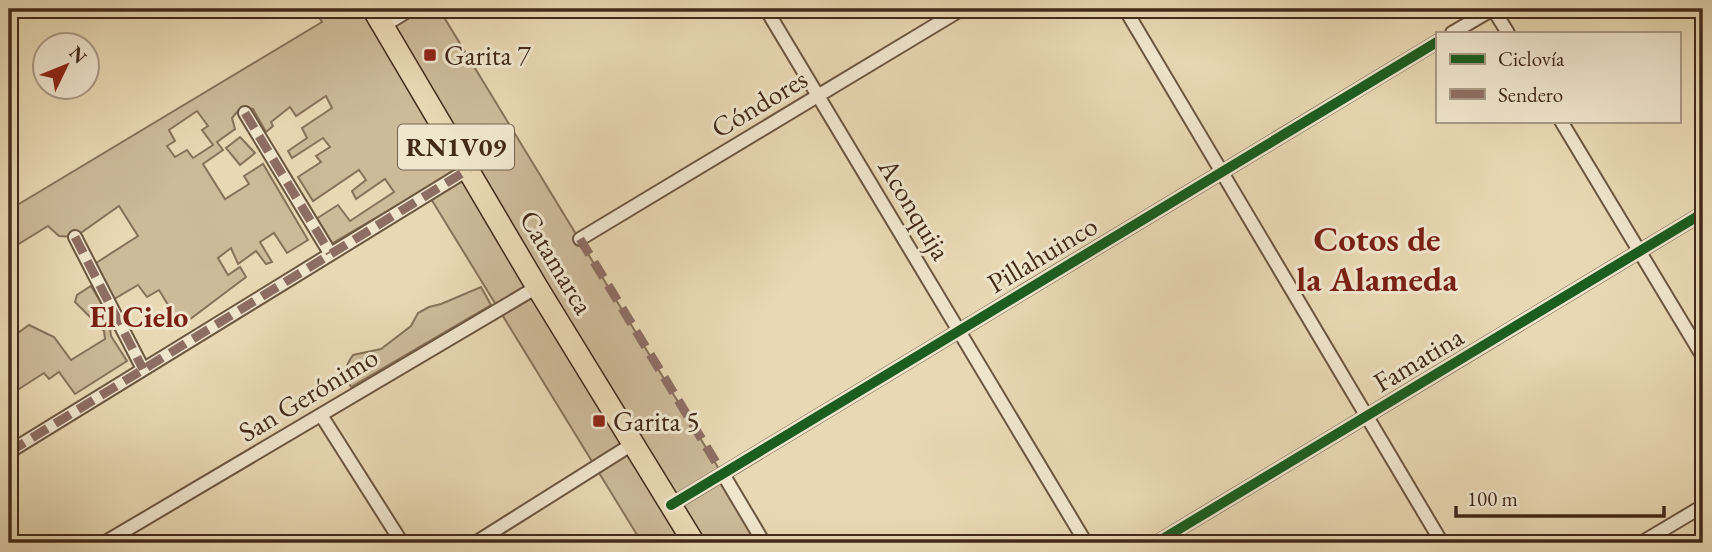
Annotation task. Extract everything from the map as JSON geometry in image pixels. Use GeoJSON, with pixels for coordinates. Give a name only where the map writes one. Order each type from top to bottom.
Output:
{"type":"FeatureCollection","features":[{"type":"Feature","properties":{"kind":"main road","name":"Catamarca"},"geometry":{"type":"LineString","coordinates":[[378,17],[537,287],[694,543]]}},
{"type":"Feature","properties":{"kind":"street"},"geometry":{"type":"LineString","coordinates":[[378,17],[411,9]]}},
{"type":"Feature","properties":{"kind":"street","name":"Aconquija"},"geometry":{"type":"LineString","coordinates":[[766,9],[1086,543]]}},
{"type":"Feature","properties":{"kind":"street","name":"Cóndores"},"geometry":{"type":"LineString","coordinates":[[580,240],[962,9]]}},
{"type":"Feature","properties":{"kind":"street"},"geometry":{"type":"LineString","coordinates":[[1125,9],[1442,543]]}},
{"type":"Feature","properties":{"kind":"street"},"geometry":{"type":"LineString","coordinates":[[1454,32],[1493,9],[1507,32]]}},
{"type":"Feature","properties":{"kind":"street","name":"Pillahuinco"},"geometry":{"type":"LineString","coordinates":[[671,505],[1436,43]]}},
{"type":"Feature","properties":{"kind":"street"},"geometry":{"type":"LineString","coordinates":[[245,114],[330,253]]}},
{"type":"Feature","properties":{"kind":"street"},"geometry":{"type":"LineString","coordinates":[[1562,122],[1703,356]]}},
{"type":"Feature","properties":{"kind":"street"},"geometry":{"type":"LineString","coordinates":[[9,452],[469,169]]}},
{"type":"Feature","properties":{"kind":"street","name":"Famatina"},"geometry":{"type":"LineString","coordinates":[[1156,543],[1703,213]]}},
{"type":"Feature","properties":{"kind":"street"},"geometry":{"type":"LineString","coordinates":[[75,237],[143,369]]}},
{"type":"Feature","properties":{"kind":"street","name":"San Gerónimo"},"geometry":{"type":"LineString","coordinates":[[111,541],[537,287]]}},
{"type":"Feature","properties":{"kind":"street"},"geometry":{"type":"LineString","coordinates":[[321,415],[402,543]]}},
{"type":"Feature","properties":{"kind":"street"},"geometry":{"type":"LineString","coordinates":[[475,543],[634,443]]}},
{"type":"Feature","properties":{"kind":"street"},"geometry":{"type":"LineString","coordinates":[[723,474],[764,543]]}},
{"type":"Feature","properties":{"kind":"street"},"geometry":{"type":"LineString","coordinates":[[1641,543],[1703,506]]}},
{"type":"Feature","properties":{"kind":"shaded area"},"geometry":{"type":"Polygon","coordinates":[[[314,9],[439,9],[764,543],[642,543],[425,189],[331,244],[316,219],[338,205],[350,221],[394,192],[385,179],[356,199],[352,191],[366,180],[359,170],[313,201],[298,177],[321,162],[316,156],[330,147],[323,138],[292,158],[288,151],[307,138],[302,128],[332,108],[326,96],[296,116],[290,107],[271,122],[273,126],[266,132],[253,109],[241,107],[232,118],[235,129],[217,142],[223,150],[203,164],[225,199],[249,184],[244,176],[263,164],[308,240],[287,253],[274,233],[260,242],[272,262],[266,264],[256,251],[238,264],[231,248],[218,258],[228,275],[240,267],[246,277],[181,326],[159,290],[147,297],[138,285],[114,299],[96,263],[138,236],[119,206],[75,237],[59,236],[48,226],[9,250],[9,210],[322,22],[314,9]],[[197,111],[169,130],[175,141],[167,146],[175,157],[187,150],[193,158],[213,145],[202,130],[208,126],[197,111]]]}},
{"type":"Feature","properties":{"kind":"shaded area"},"geometry":{"type":"Polygon","coordinates":[[[240,137],[255,153],[240,165],[226,148],[240,137]]]}},
{"type":"Feature","properties":{"kind":"shaded area"},"geometry":{"type":"Polygon","coordinates":[[[91,286],[108,314],[111,336],[127,361],[75,394],[59,372],[49,379],[44,373],[19,389],[13,382],[9,385],[9,325],[15,335],[29,325],[54,337],[71,360],[105,339],[104,331],[75,302],[77,295],[91,286]]]}},
{"type":"Feature","properties":{"kind":"shaded area"},"geometry":{"type":"Polygon","coordinates":[[[481,287],[491,305],[351,387],[346,371],[353,355],[381,349],[411,326],[418,313],[481,287]]]}},
{"type":"Feature","properties":{"kind":"marked path"},"geometry":{"type":"LineString","coordinates":[[245,113],[330,253]]}},
{"type":"Feature","properties":{"kind":"marked path"},"geometry":{"type":"LineString","coordinates":[[9,452],[469,169]]}},
{"type":"Feature","properties":{"kind":"marked path"},"geometry":{"type":"LineString","coordinates":[[75,237],[143,369]]}},
{"type":"Feature","properties":{"kind":"marked path"},"geometry":{"type":"LineString","coordinates":[[580,239],[723,474]]}},
{"type":"Feature","properties":{"kind":"cycle path"},"geometry":{"type":"LineString","coordinates":[[671,505],[1436,43]]}},
{"type":"Feature","properties":{"kind":"cycle path"},"geometry":{"type":"LineString","coordinates":[[1156,543],[1703,213]]}},
{"type":"Feature","properties":{"kind":"place","name":"Garita 7"},"geometry":{"type":"Point","coordinates":[430,55]}},
{"type":"Feature","properties":{"kind":"place","name":"Garita 5"},"geometry":{"type":"Point","coordinates":[599,421]}},
{"type":"Feature","properties":{"kind":"district","name":"Cotos de la Alameda"},"geometry":{"type":"Point","coordinates":[1377,259]}},
{"type":"Feature","properties":{"kind":"district","name":"El Cielo"},"geometry":{"type":"Point","coordinates":[139,317]}}]}
